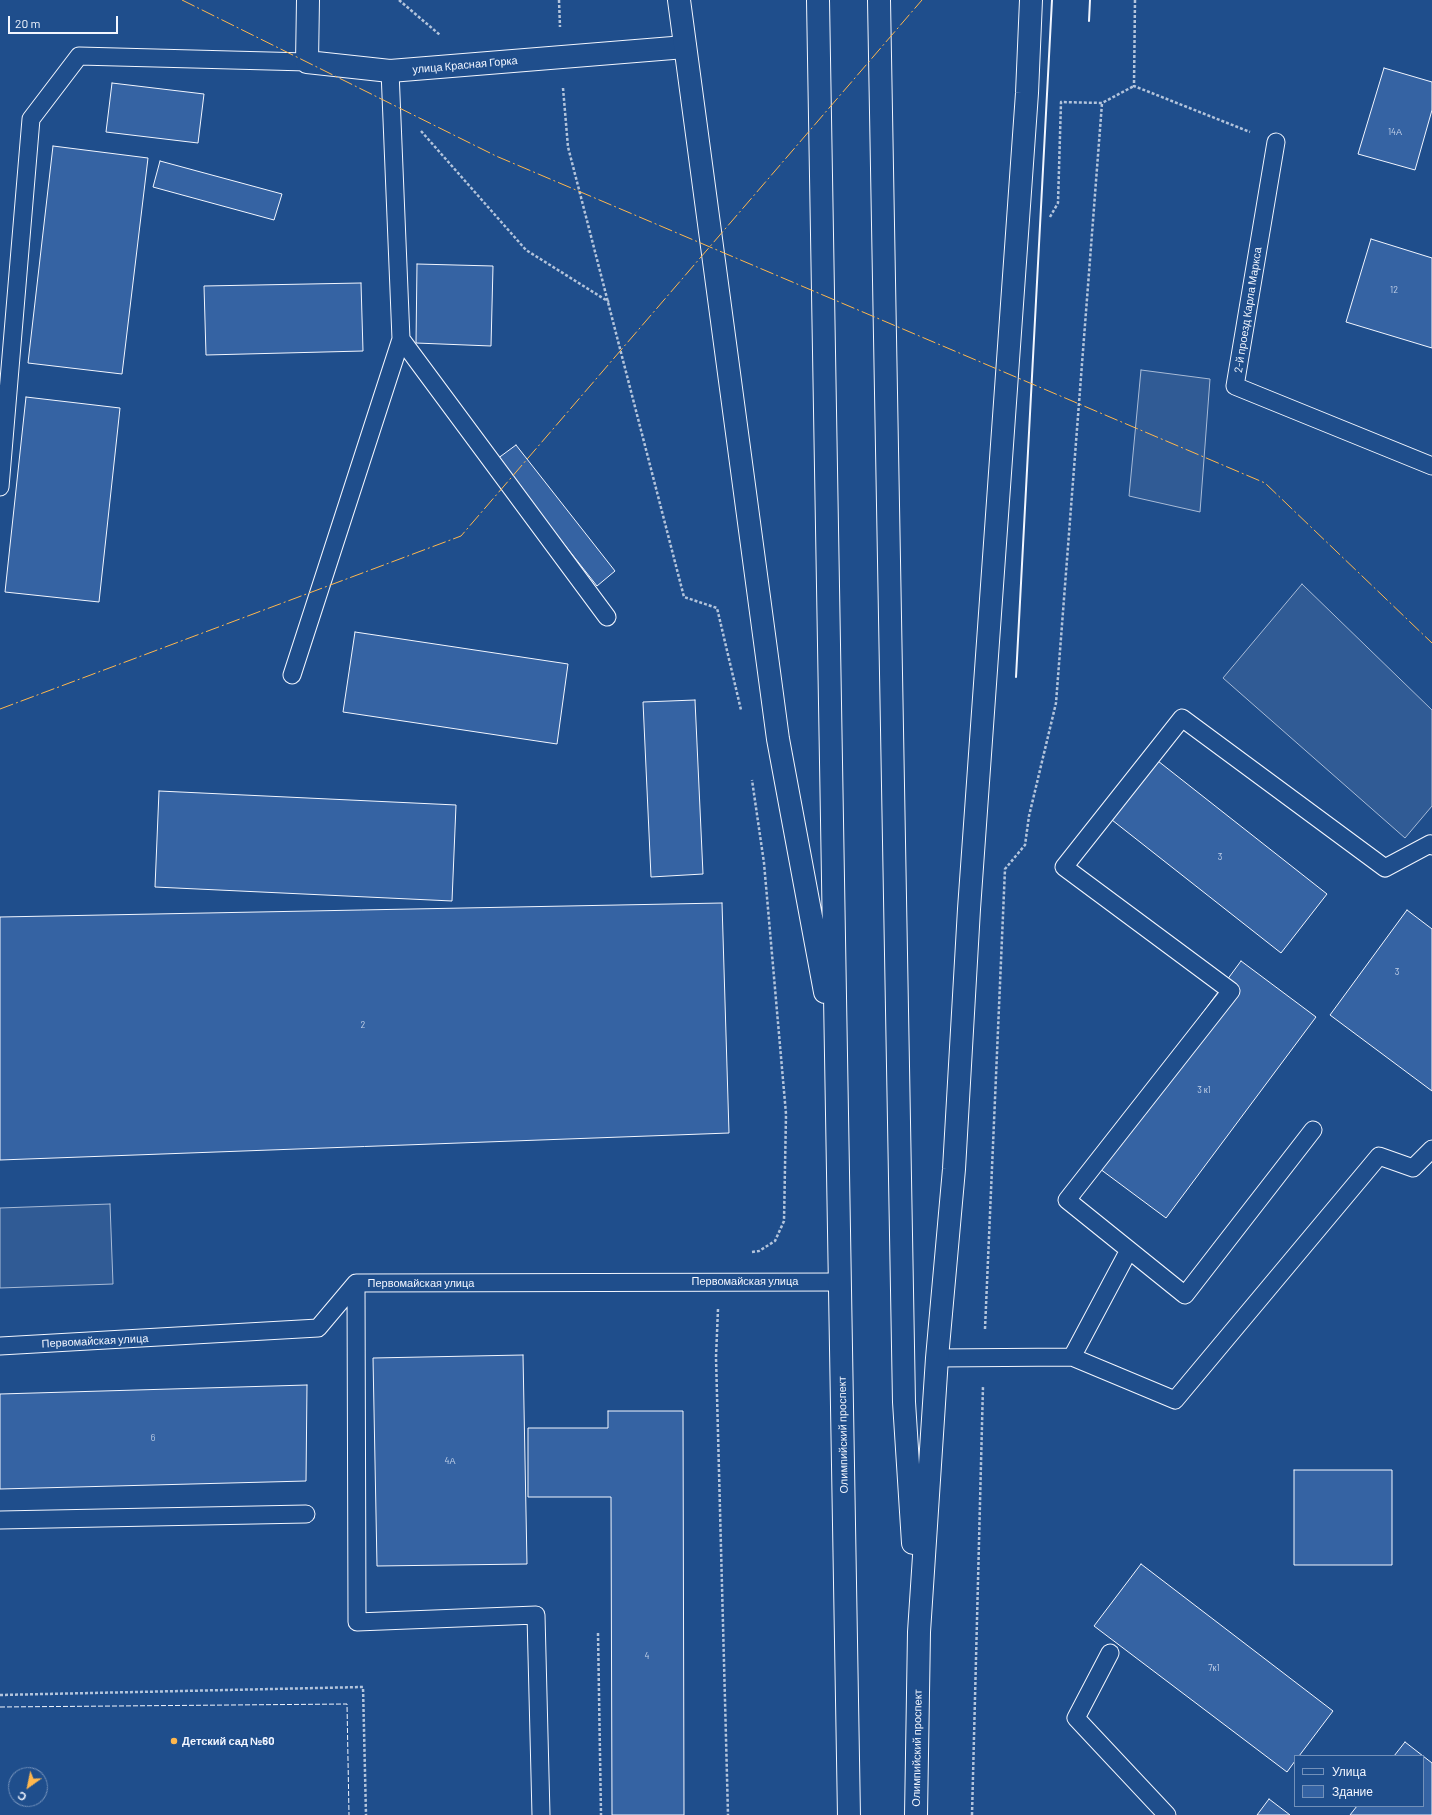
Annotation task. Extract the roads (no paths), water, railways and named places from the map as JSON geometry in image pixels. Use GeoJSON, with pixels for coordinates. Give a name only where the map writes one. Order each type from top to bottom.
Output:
{"type":"FeatureCollection","features":[{"type":"Feature","properties":{"kind":"main road"},"geometry":{"type":"LineString","coordinates":[[307,62],[308,0]]}},
{"type":"Feature","properties":{"kind":"main road"},"geometry":{"type":"LineString","coordinates":[[679,0],[778,739],[836,1054]]}},
{"type":"Feature","properties":{"kind":"main road"},"geometry":{"type":"LineString","coordinates":[[818,0],[836,1054]]}},
{"type":"Feature","properties":{"kind":"main road"},"geometry":{"type":"LineString","coordinates":[[879,0],[904,1394],[919,1632]]}},
{"type":"Feature","properties":{"kind":"main road"},"geometry":{"type":"LineString","coordinates":[[919,1632],[936,1358],[954,1169],[969,909],[1027,93],[1031,0]]}},
{"type":"Feature","properties":{"kind":"main road","name":"улица Красная Горка"},"geometry":{"type":"LineString","coordinates":[[307,62],[390,71],[685,47]]}},
{"type":"Feature","properties":{"kind":"main road","name":"Олимпийский проспект"},"geometry":{"type":"LineString","coordinates":[[836,1054],[849,1815]]}},
{"type":"Feature","properties":{"kind":"main road","name":"Олимпийский проспект"},"geometry":{"type":"LineString","coordinates":[[916,1815],[919,1632]]}},
{"type":"Feature","properties":{"kind":"lane"},"geometry":{"type":"LineString","coordinates":[[0,487],[32,119],[79,56],[307,62]]}},
{"type":"Feature","properties":{"kind":"lane"},"geometry":{"type":"LineString","coordinates":[[292,675],[401,339],[390,71]]}},
{"type":"Feature","properties":{"kind":"lane","name":"2-й проезд Карла Маркса"},"geometry":{"type":"LineString","coordinates":[[1276,142],[1235,386],[1432,466]]}},
{"type":"Feature","properties":{"kind":"lane"},"geometry":{"type":"LineString","coordinates":[[401,339],[607,617]]}},
{"type":"Feature","properties":{"kind":"lane"},"geometry":{"type":"LineString","coordinates":[[1312,1130],[1185,1295],[1067,1200],[1231,991],[1064,867],[1182,718],[1385,868],[1430,844],[1432,846]]}},
{"type":"Feature","properties":{"kind":"lane"},"geometry":{"type":"LineString","coordinates":[[936,1358],[1072,1357],[1175,1400],[1379,1156],[1413,1168],[1432,1150]]}},
{"type":"Feature","properties":{"kind":"lane"},"geometry":{"type":"LineString","coordinates":[[1072,1357],[1129,1250]]}},
{"type":"Feature","properties":{"kind":"lane","name":"Первомайская улица"},"geometry":{"type":"LineString","coordinates":[[0,1346],[318,1328],[356,1283],[719,1281],[840,1282]]}},
{"type":"Feature","properties":{"kind":"lane"},"geometry":{"type":"LineString","coordinates":[[356,1283],[357,1622],[536,1615],[540,1815]]}},
{"type":"Feature","properties":{"kind":"lane"},"geometry":{"type":"LineString","coordinates":[[0,1520],[306,1514]]}},
{"type":"Feature","properties":{"kind":"lane"},"geometry":{"type":"LineString","coordinates":[[1110,1653],[1076,1718],[1167,1815]]}},
{"type":"Feature","properties":{"kind":"place","name":"Детский сад №60"},"geometry":{"type":"Point","coordinates":[174,1741]}}]}
